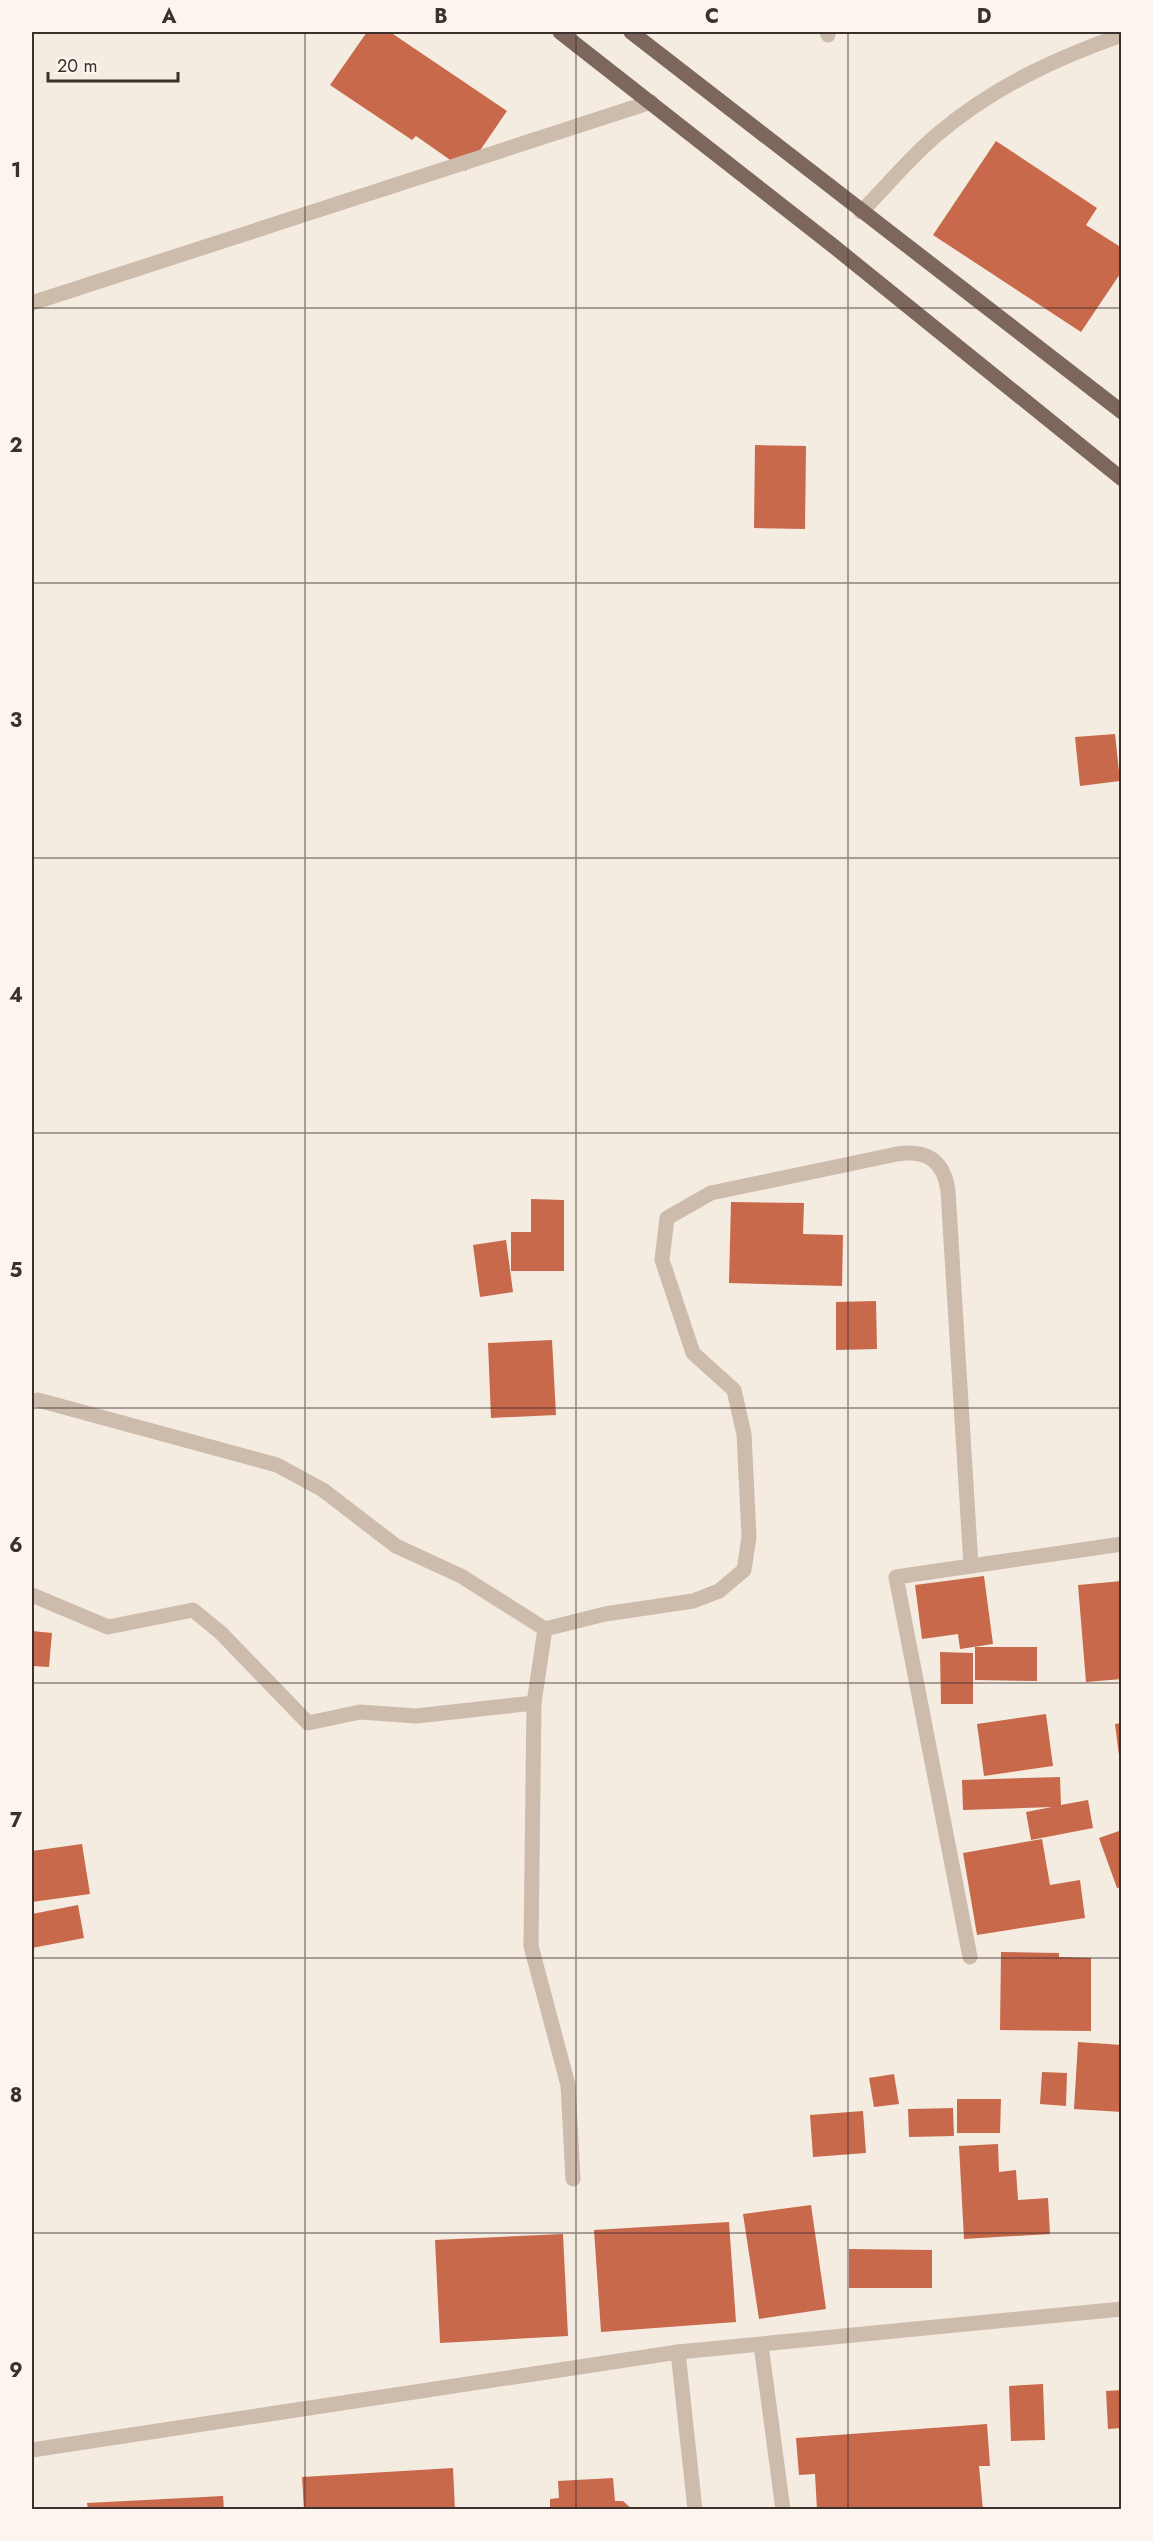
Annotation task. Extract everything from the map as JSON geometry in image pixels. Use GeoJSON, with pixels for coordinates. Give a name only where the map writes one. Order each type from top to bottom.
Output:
{"type":"FeatureCollection","features":[{"type":"Feature","properties":{"kind":"main road"},"geometry":{"type":"LineString","coordinates":[[560,32],[1122,478]]}},
{"type":"Feature","properties":{"kind":"main road"},"geometry":{"type":"LineString","coordinates":[[631,32],[861,212],[1122,411]]}},
{"type":"Feature","properties":{"kind":"street"},"geometry":{"type":"LineString","coordinates":[[861,212],[939,133],[997,90],[1061,57],[1122,35]]}},
{"type":"Feature","properties":{"kind":"street"},"geometry":{"type":"LineString","coordinates":[[32,303],[651,102]]}},
{"type":"Feature","properties":{"kind":"street"},"geometry":{"type":"LineString","coordinates":[[38,1400],[277,1465],[324,1490],[396,1546],[461,1576],[545,1629],[605,1614],[693,1601],[719,1590],[744,1570],[749,1537],[744,1434],[734,1390],[693,1353],[662,1260],[667,1218],[711,1193],[912,1152],[926,1155],[938,1164],[946,1177],[971,1566]]}},
{"type":"Feature","properties":{"kind":"street"},"geometry":{"type":"LineString","coordinates":[[970,1957],[896,1577],[1122,1544]]}},
{"type":"Feature","properties":{"kind":"street"},"geometry":{"type":"LineString","coordinates":[[32,1595],[108,1627],[193,1610],[221,1633],[308,1723],[360,1712],[416,1716],[534,1703]]}},
{"type":"Feature","properties":{"kind":"street"},"geometry":{"type":"LineString","coordinates":[[545,1629],[534,1703],[531,1946],[568,2085],[573,2179]]}},
{"type":"Feature","properties":{"kind":"street"},"geometry":{"type":"LineString","coordinates":[[32,2450],[678,2352],[1122,2308]]}},
{"type":"Feature","properties":{"kind":"street"},"geometry":{"type":"LineString","coordinates":[[761,2345],[783,2510]]}},
{"type":"Feature","properties":{"kind":"street"},"geometry":{"type":"LineString","coordinates":[[678,2352],[695,2510]]}},
{"type":"Feature","properties":{"kind":"building"},"geometry":{"type":"Polygon","coordinates":[[[367,32],[390,32],[507,111],[466,171],[416,136],[412,140],[330,85],[367,32]]]}},
{"type":"Feature","properties":{"kind":"building"},"geometry":{"type":"Polygon","coordinates":[[[996,141],[1097,208],[1086,225],[1122,248],[1122,271],[1081,332],[933,235],[996,141]]]}},
{"type":"Feature","properties":{"kind":"building"},"geometry":{"type":"Polygon","coordinates":[[[755,445],[806,446],[805,529],[754,528],[755,445]]]}},
{"type":"Feature","properties":{"kind":"building"},"geometry":{"type":"Polygon","coordinates":[[[1115,734],[1120,781],[1080,786],[1075,737],[1115,734]]]}},
{"type":"Feature","properties":{"kind":"building"},"geometry":{"type":"Polygon","coordinates":[[[531,1199],[564,1200],[564,1271],[511,1271],[511,1232],[531,1232],[531,1199]]]}},
{"type":"Feature","properties":{"kind":"building"},"geometry":{"type":"Polygon","coordinates":[[[731,1202],[804,1203],[803,1234],[843,1235],[842,1286],[729,1283],[731,1202]]]}},
{"type":"Feature","properties":{"kind":"building"},"geometry":{"type":"Polygon","coordinates":[[[506,1240],[513,1292],[480,1297],[473,1245],[506,1240]]]}},
{"type":"Feature","properties":{"kind":"building"},"geometry":{"type":"Polygon","coordinates":[[[876,1301],[877,1349],[836,1350],[836,1302],[876,1301]]]}},
{"type":"Feature","properties":{"kind":"building"},"geometry":{"type":"Polygon","coordinates":[[[552,1340],[556,1415],[491,1418],[488,1343],[552,1340]]]}},
{"type":"Feature","properties":{"kind":"building"},"geometry":{"type":"Polygon","coordinates":[[[984,1576],[993,1644],[960,1649],[958,1634],[922,1639],[915,1585],[984,1576]]]}},
{"type":"Feature","properties":{"kind":"building"},"geometry":{"type":"Polygon","coordinates":[[[1122,1581],[1122,1679],[1086,1682],[1078,1585],[1122,1581]]]}},
{"type":"Feature","properties":{"kind":"building"},"geometry":{"type":"Polygon","coordinates":[[[32,1631],[52,1633],[49,1667],[32,1666],[32,1631]]]}},
{"type":"Feature","properties":{"kind":"building"},"geometry":{"type":"Polygon","coordinates":[[[975,1647],[1037,1647],[1037,1681],[975,1680],[975,1647]]]}},
{"type":"Feature","properties":{"kind":"building"},"geometry":{"type":"Polygon","coordinates":[[[940,1652],[973,1653],[973,1704],[941,1704],[940,1652]]]}},
{"type":"Feature","properties":{"kind":"building"},"geometry":{"type":"Polygon","coordinates":[[[1046,1714],[1053,1766],[984,1776],[977,1724],[1046,1714]]]}},
{"type":"Feature","properties":{"kind":"building"},"geometry":{"type":"Polygon","coordinates":[[[1122,1723],[1122,1763],[1120,1763],[1115,1724],[1122,1723]]]}},
{"type":"Feature","properties":{"kind":"building"},"geometry":{"type":"Polygon","coordinates":[[[1060,1777],[1061,1805],[1088,1800],[1093,1828],[1031,1840],[1026,1812],[1052,1807],[963,1810],[962,1780],[1060,1777]]]}},
{"type":"Feature","properties":{"kind":"building"},"geometry":{"type":"Polygon","coordinates":[[[1122,1830],[1122,1887],[1117,1888],[1099,1838],[1122,1830]]]}},
{"type":"Feature","properties":{"kind":"building"},"geometry":{"type":"Polygon","coordinates":[[[1042,1839],[1050,1885],[1080,1880],[1085,1918],[977,1935],[963,1853],[1042,1839]]]}},
{"type":"Feature","properties":{"kind":"building"},"geometry":{"type":"Polygon","coordinates":[[[82,1844],[90,1894],[32,1902],[32,1851],[82,1844]]]}},
{"type":"Feature","properties":{"kind":"building"},"geometry":{"type":"Polygon","coordinates":[[[78,1905],[84,1938],[32,1948],[32,1914],[78,1905]]]}},
{"type":"Feature","properties":{"kind":"building"},"geometry":{"type":"Polygon","coordinates":[[[1001,1952],[1059,1953],[1059,1957],[1091,1958],[1091,2031],[1000,2030],[1001,1952]]]}},
{"type":"Feature","properties":{"kind":"building"},"geometry":{"type":"Polygon","coordinates":[[[1078,2042],[1122,2045],[1122,2112],[1074,2109],[1078,2042]]]}},
{"type":"Feature","properties":{"kind":"building"},"geometry":{"type":"Polygon","coordinates":[[[1042,2072],[1067,2073],[1066,2106],[1040,2104],[1042,2072]]]}},
{"type":"Feature","properties":{"kind":"building"},"geometry":{"type":"Polygon","coordinates":[[[894,2074],[899,2104],[874,2107],[869,2078],[894,2074]]]}},
{"type":"Feature","properties":{"kind":"building"},"geometry":{"type":"Polygon","coordinates":[[[957,2099],[1001,2099],[1000,2133],[957,2133],[957,2099]]]}},
{"type":"Feature","properties":{"kind":"building"},"geometry":{"type":"Polygon","coordinates":[[[953,2108],[954,2136],[909,2137],[908,2109],[953,2108]]]}},
{"type":"Feature","properties":{"kind":"building"},"geometry":{"type":"Polygon","coordinates":[[[863,2111],[866,2153],[813,2157],[810,2115],[863,2111]]]}},
{"type":"Feature","properties":{"kind":"building"},"geometry":{"type":"Polygon","coordinates":[[[998,2144],[999,2172],[1016,2170],[1018,2200],[1048,2198],[1050,2234],[964,2239],[959,2146],[998,2144]]]}},
{"type":"Feature","properties":{"kind":"building"},"geometry":{"type":"Polygon","coordinates":[[[811,2205],[826,2309],[759,2319],[743,2214],[811,2205]]]}},
{"type":"Feature","properties":{"kind":"building"},"geometry":{"type":"Polygon","coordinates":[[[729,2222],[736,2322],[601,2332],[594,2230],[729,2222]]]}},
{"type":"Feature","properties":{"kind":"building"},"geometry":{"type":"Polygon","coordinates":[[[563,2234],[568,2336],[440,2343],[435,2240],[563,2234]]]}},
{"type":"Feature","properties":{"kind":"building"},"geometry":{"type":"Polygon","coordinates":[[[849,2249],[932,2250],[932,2288],[849,2288],[849,2249]]]}},
{"type":"Feature","properties":{"kind":"building"},"geometry":{"type":"Polygon","coordinates":[[[1043,2384],[1045,2440],[1011,2441],[1009,2386],[1043,2384]]]}},
{"type":"Feature","properties":{"kind":"building"},"geometry":{"type":"Polygon","coordinates":[[[1122,2390],[1122,2428],[1108,2429],[1106,2391],[1122,2390]]]}},
{"type":"Feature","properties":{"kind":"building"},"geometry":{"type":"Polygon","coordinates":[[[987,2424],[990,2466],[979,2466],[983,2510],[817,2510],[815,2474],[799,2475],[796,2438],[987,2424]]]}},
{"type":"Feature","properties":{"kind":"building"},"geometry":{"type":"Polygon","coordinates":[[[453,2468],[455,2510],[304,2510],[302,2477],[453,2468]]]}},
{"type":"Feature","properties":{"kind":"building"},"geometry":{"type":"Polygon","coordinates":[[[613,2478],[615,2501],[623,2501],[633,2510],[550,2510],[550,2499],[559,2498],[558,2481],[613,2478]]]}},
{"type":"Feature","properties":{"kind":"building"},"geometry":{"type":"Polygon","coordinates":[[[223,2496],[224,2510],[88,2510],[87,2503],[223,2496]]]}}]}
